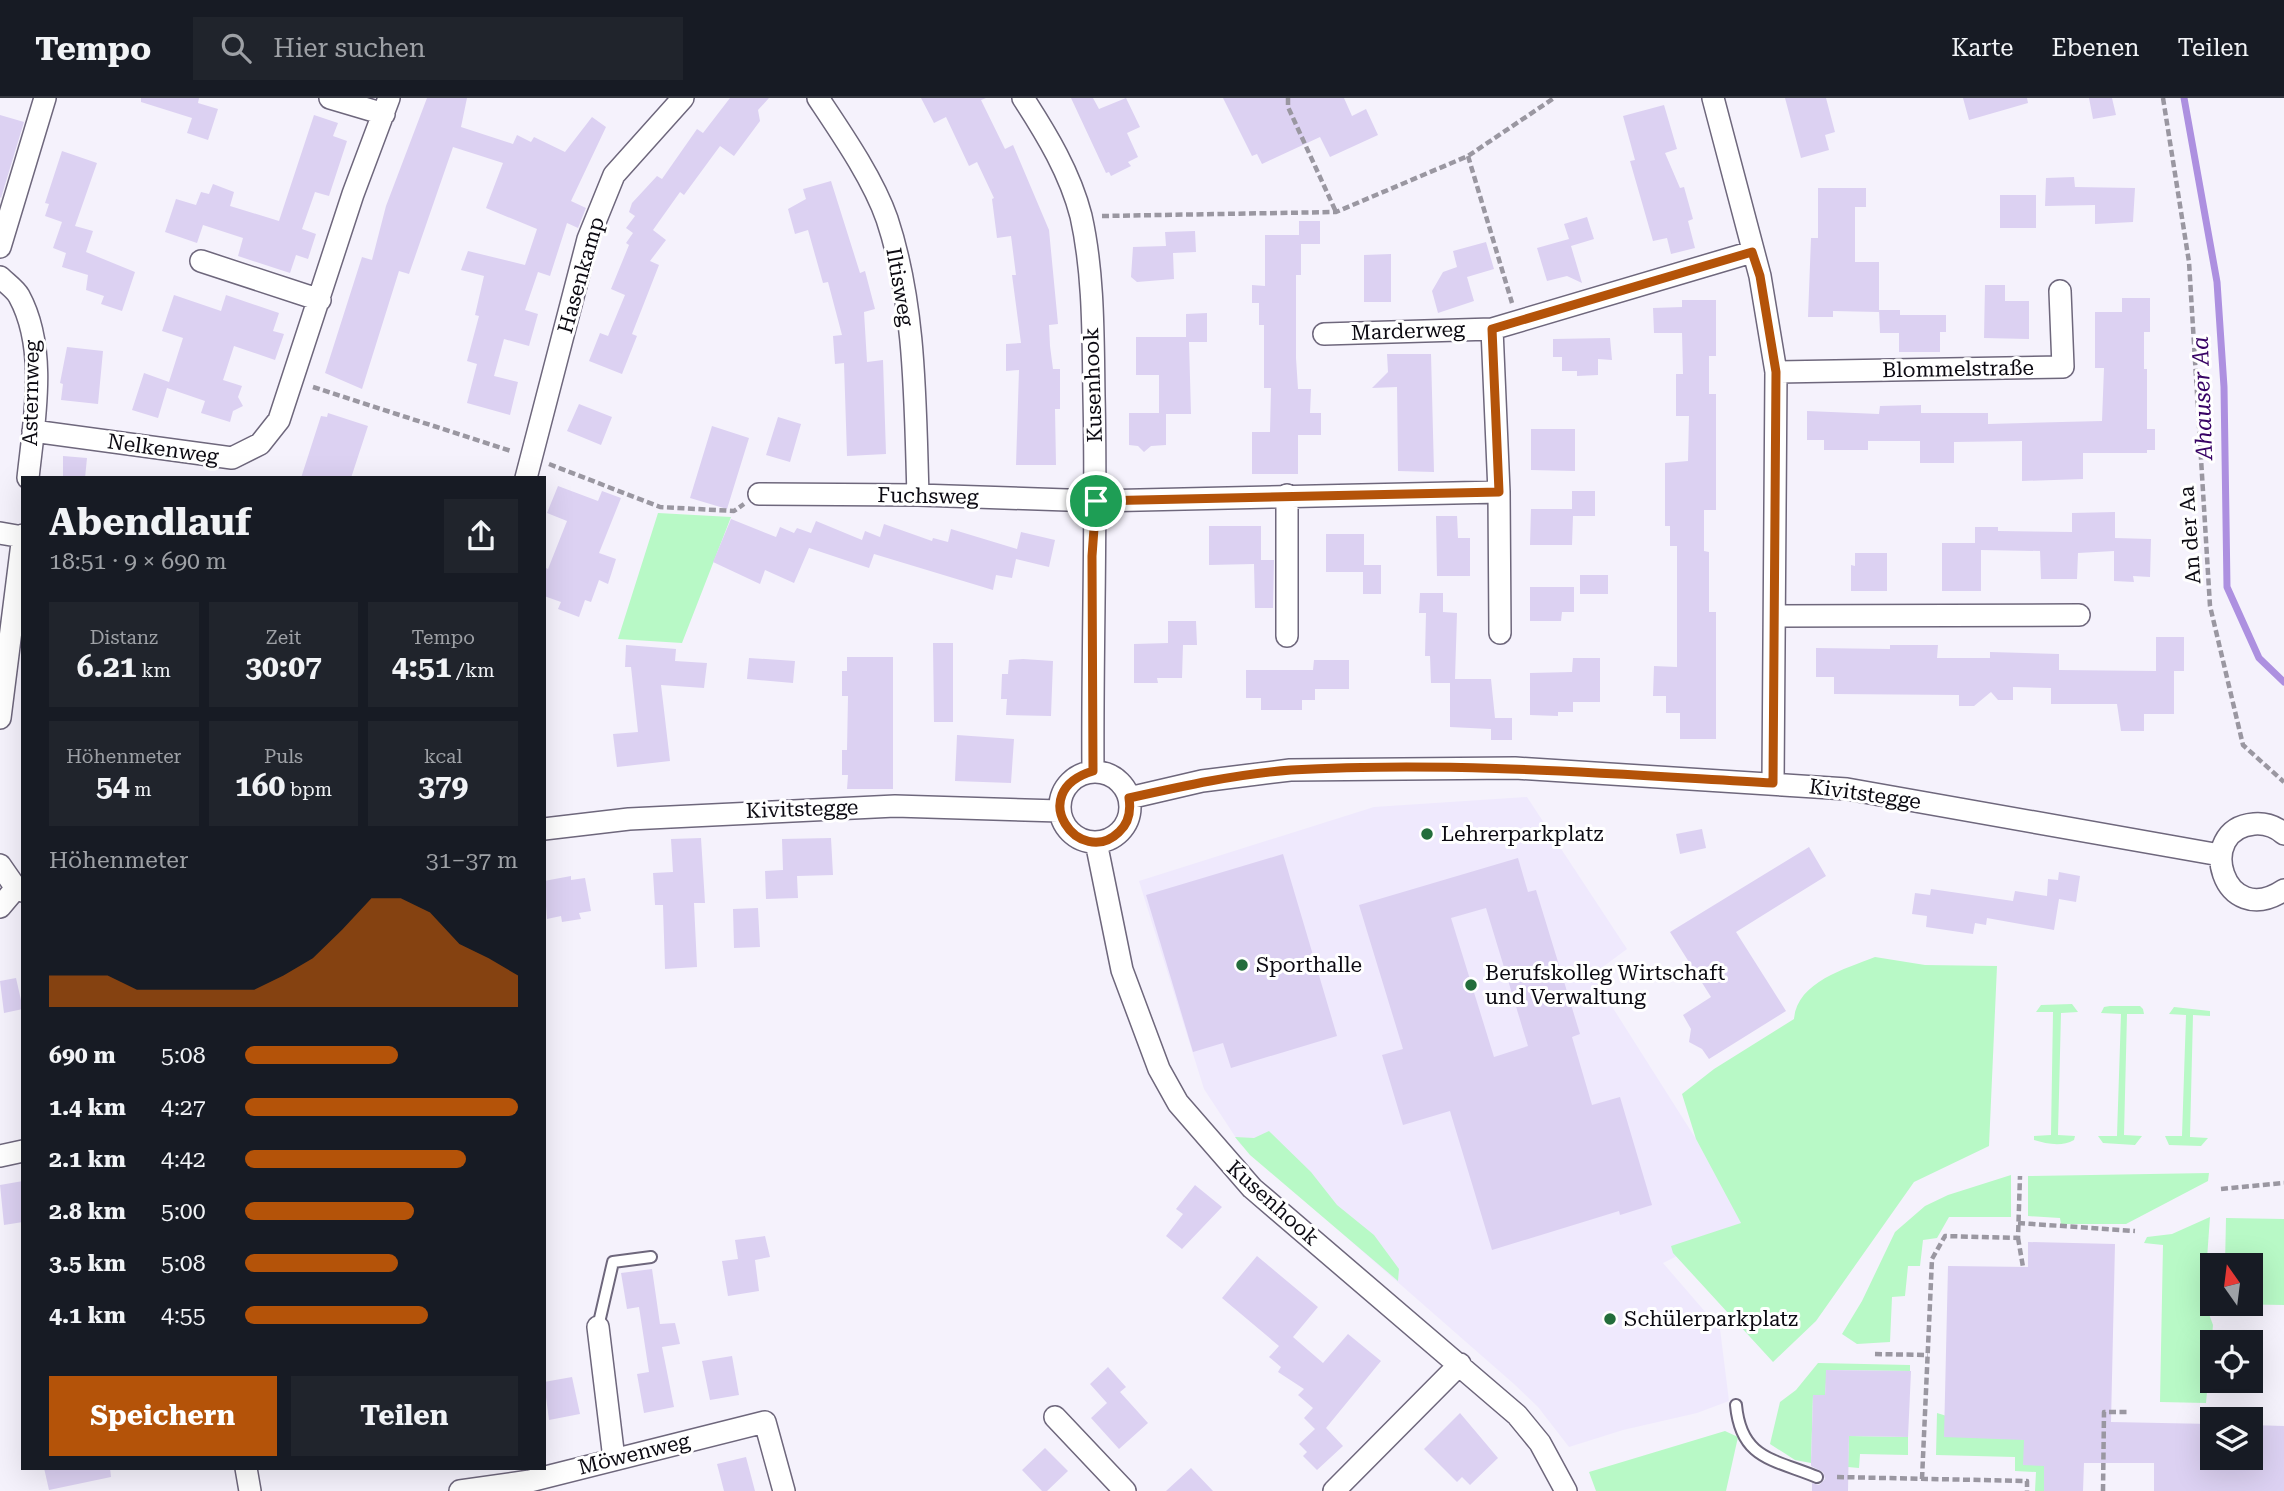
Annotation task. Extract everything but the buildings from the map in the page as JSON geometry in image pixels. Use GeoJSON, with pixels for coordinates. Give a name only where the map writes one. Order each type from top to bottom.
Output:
{"type":"FeatureCollection","features":[{"type":"Feature","properties":{"kind":"street"},"geometry":{"type":"LineString","coordinates":[[0,247],[46,98]]}},
{"type":"Feature","properties":{"kind":"street","name":"Nelkenweg"},"geometry":{"type":"LineString","coordinates":[[33,431],[232,458],[260,444],[279,420],[353,194],[387,106],[330,98]]}},
{"type":"Feature","properties":{"kind":"street","name":"Hasenkamp"},"geometry":{"type":"LineString","coordinates":[[527,476],[588,239],[614,174],[683,98]]}},
{"type":"Feature","properties":{"kind":"street","name":"Iltisweg"},"geometry":{"type":"LineString","coordinates":[[818,98],[844,138],[886,217],[901,275],[915,395],[918,495]]}},
{"type":"Feature","properties":{"kind":"street","name":"Kusenhook"},"geometry":{"type":"LineString","coordinates":[[1023,98],[1064,167],[1080,216],[1093,337],[1096,501],[1092,556],[1093,771]]}},
{"type":"Feature","properties":{"kind":"street"},"geometry":{"type":"LineString","coordinates":[[1713,98],[1760,276],[1776,372],[1777,616],[1773,783]]}},
{"type":"Feature","properties":{"kind":"street","name":"Marderweg"},"geometry":{"type":"LineString","coordinates":[[1324,334],[1492,329],[1752,252]]}},
{"type":"Feature","properties":{"kind":"street"},"geometry":{"type":"LineString","coordinates":[[201,261],[320,300]]}},
{"type":"Feature","properties":{"kind":"street","name":"Asternweg"},"geometry":{"type":"LineString","coordinates":[[0,277],[18,294],[32,328],[36,365],[28,476]]}},
{"type":"Feature","properties":{"kind":"street","name":"Blommelstraße"},"geometry":{"type":"LineString","coordinates":[[1776,372],[2063,367],[2060,291]]}},
{"type":"Feature","properties":{"kind":"street","name":"Marderweg"},"geometry":{"type":"LineString","coordinates":[[1492,329],[1499,492],[1500,632]]}},
{"type":"Feature","properties":{"kind":"street"},"geometry":{"type":"LineString","coordinates":[[1096,501],[1499,492]]}},
{"type":"Feature","properties":{"kind":"street","name":"Fuchsweg"},"geometry":{"type":"LineString","coordinates":[[759,494],[918,495],[1096,501]]}},
{"type":"Feature","properties":{"kind":"street"},"geometry":{"type":"LineString","coordinates":[[1287,495],[1287,636]]}},
{"type":"Feature","properties":{"kind":"street"},"geometry":{"type":"LineString","coordinates":[[0,533],[21,536]]}},
{"type":"Feature","properties":{"kind":"street"},"geometry":{"type":"LineString","coordinates":[[0,718],[16,657],[21,571]]}},
{"type":"Feature","properties":{"kind":"street"},"geometry":{"type":"LineString","coordinates":[[1777,616],[2080,615]]}},
{"type":"Feature","properties":{"kind":"street","name":"Kivitstegge"},"geometry":{"type":"LineString","coordinates":[[1129,798],[1202,781],[1290,770],[1516,768],[1773,783],[1877,793],[2220,855]]}},
{"type":"Feature","properties":{"kind":"street"},"geometry":{"type":"LineString","coordinates":[[1093,771],[1116,779],[1129,798],[1128,821],[1121,831],[1113,837],[1096,842],[1073,834],[1065,825],[1060,811],[1066,786],[1077,776],[1093,771]]}},
{"type":"Feature","properties":{"kind":"street","name":"Kivitstegge"},"geometry":{"type":"LineString","coordinates":[[546,829],[629,819],[895,806],[1060,811]]}},
{"type":"Feature","properties":{"kind":"street"},"geometry":{"type":"LineString","coordinates":[[2282,826],[2264,823],[2242,827],[2226,841],[2220,855],[2224,879],[2241,896],[2264,900],[2284,890]]}},
{"type":"Feature","properties":{"kind":"street","name":"Kusenhook"},"geometry":{"type":"LineString","coordinates":[[1096,842],[1122,970],[1159,1069],[1178,1103],[1252,1188],[1517,1415],[1540,1443],[1566,1491]]}},
{"type":"Feature","properties":{"kind":"street"},"geometry":{"type":"LineString","coordinates":[[0,865],[19,890],[0,907]]}},
{"type":"Feature","properties":{"kind":"street"},"geometry":{"type":"LineString","coordinates":[[0,1156],[21,1151]]}},
{"type":"Feature","properties":{"kind":"street"},"geometry":{"type":"LineString","coordinates":[[598,1327],[614,1459]]}},
{"type":"Feature","properties":{"kind":"street"},"geometry":{"type":"LineString","coordinates":[[1334,1491],[1460,1364]]}},
{"type":"Feature","properties":{"kind":"street"},"geometry":{"type":"LineString","coordinates":[[1055,1417],[1125,1491]]}},
{"type":"Feature","properties":{"kind":"street","name":"Möwenweg"},"geometry":{"type":"LineString","coordinates":[[460,1491],[531,1486],[614,1459],[765,1422],[784,1491]]}},
{"type":"Feature","properties":{"kind":"street"},"geometry":{"type":"LineString","coordinates":[[246,1470],[250,1491]]}},
{"type":"Feature","properties":{"kind":"lane"},"geometry":{"type":"LineString","coordinates":[[598,1327],[614,1262],[651,1257]]}},
{"type":"Feature","properties":{"kind":"lane"},"geometry":{"type":"LineString","coordinates":[[1737,1405],[1738,1428],[1755,1452],[1817,1476]]}},
{"type":"Feature","properties":{"kind":"path"},"geometry":{"type":"LineString","coordinates":[[1288,98],[1289,107],[1336,212]]}},
{"type":"Feature","properties":{"kind":"path"},"geometry":{"type":"LineString","coordinates":[[1080,216],[1336,212],[1468,156],[1554,98]]}},
{"type":"Feature","properties":{"kind":"path","name":"An der Aa"},"geometry":{"type":"LineString","coordinates":[[2163,98],[2189,262],[2210,606],[2243,745],[2284,782]]}},
{"type":"Feature","properties":{"kind":"path"},"geometry":{"type":"LineString","coordinates":[[1468,156],[1518,321]]}},
{"type":"Feature","properties":{"kind":"path"},"geometry":{"type":"LineString","coordinates":[[2020,1176],[2018,1238],[2023,1267]]}},
{"type":"Feature","properties":{"kind":"path"},"geometry":{"type":"LineString","coordinates":[[2221,1188],[2284,1184]]}},
{"type":"Feature","properties":{"kind":"path"},"geometry":{"type":"LineString","coordinates":[[2018,1223],[2135,1231]]}},
{"type":"Feature","properties":{"kind":"path"},"geometry":{"type":"LineString","coordinates":[[1922,1479],[1932,1259],[1945,1236],[2018,1238]]}},
{"type":"Feature","properties":{"kind":"path"},"geometry":{"type":"LineString","coordinates":[[1875,1354],[1928,1355]]}},
{"type":"Feature","properties":{"kind":"path"},"geometry":{"type":"LineString","coordinates":[[2103,1491],[2104,1412],[2127,1412]]}},
{"type":"Feature","properties":{"kind":"path"},"geometry":{"type":"LineString","coordinates":[[1837,1477],[2027,1481],[2027,1491]]}},
{"type":"Feature","properties":{"kind":"shaded area"},"geometry":{"type":"Polygon","coordinates":[[[1527,797],[1627,949],[1592,975],[1696,1139],[1742,1224],[1663,1263],[1720,1329],[1729,1401],[1697,1413],[1623,1430],[1569,1447],[1538,1407],[1514,1384],[1240,1144],[1204,1089],[1139,881],[1374,807],[1527,797]]]}},
{"type":"Feature","properties":{"kind":"green space"},"geometry":{"type":"Polygon","coordinates":[[[658,513],[731,517],[682,643],[618,639],[658,513]]]}},
{"type":"Feature","properties":{"kind":"green space"},"geometry":{"type":"Polygon","coordinates":[[[1875,957],[1925,965],[1997,966],[1989,1146],[1914,1182],[1816,1321],[1773,1362],[1673,1253],[1671,1246],[1741,1223],[1696,1139],[1682,1094],[1714,1069],[1794,1019],[1797,1006],[1813,986],[1837,972],[1875,957]]]}},
{"type":"Feature","properties":{"kind":"green space"},"geometry":{"type":"Polygon","coordinates":[[[2072,1004],[2078,1012],[2061,1013],[2058,1135],[2075,1136],[2074,1140],[2065,1144],[2044,1143],[2034,1140],[2034,1136],[2051,1135],[2053,1012],[2036,1012],[2041,1005],[2072,1004]]]}},
{"type":"Feature","properties":{"kind":"green space"},"geometry":{"type":"Polygon","coordinates":[[[2140,1006],[2144,1014],[2127,1014],[2124,1135],[2142,1136],[2135,1145],[2103,1143],[2098,1136],[2117,1136],[2121,1014],[2101,1013],[2104,1007],[2140,1006]]]}},
{"type":"Feature","properties":{"kind":"green space"},"geometry":{"type":"Polygon","coordinates":[[[2174,1007],[2210,1011],[2210,1016],[2193,1015],[2190,1137],[2208,1138],[2201,1146],[2169,1145],[2165,1136],[2182,1136],[2186,1015],[2169,1014],[2174,1007]]]}},
{"type":"Feature","properties":{"kind":"green space"},"geometry":{"type":"Polygon","coordinates":[[[1269,1131],[1311,1172],[1337,1205],[1374,1235],[1399,1269],[1398,1281],[1250,1155],[1235,1137],[1254,1138],[1269,1131]]]}},
{"type":"Feature","properties":{"kind":"green space"},"geometry":{"type":"Polygon","coordinates":[[[2209,1173],[2208,1181],[2126,1224],[2061,1224],[2060,1218],[2028,1216],[2028,1176],[2209,1173]]]}},
{"type":"Feature","properties":{"kind":"green space"},"geometry":{"type":"Polygon","coordinates":[[[2011,1175],[2011,1217],[1949,1217],[1937,1238],[1923,1240],[1920,1266],[1908,1266],[1905,1296],[1892,1297],[1890,1342],[1857,1344],[1842,1334],[1862,1301],[1895,1232],[1925,1206],[1948,1195],[2011,1175]]]}},
{"type":"Feature","properties":{"kind":"green space"},"geometry":{"type":"Polygon","coordinates":[[[2210,1217],[2207,1253],[2200,1253],[2200,1316],[2210,1316],[2213,1325],[2213,1330],[2200,1330],[2200,1393],[2207,1393],[2206,1403],[2160,1402],[2163,1245],[2144,1243],[2147,1237],[2172,1234],[2210,1217]]]}},
{"type":"Feature","properties":{"kind":"green space"},"geometry":{"type":"Polygon","coordinates":[[[2226,1218],[2284,1219],[2284,1305],[2263,1305],[2263,1253],[2225,1253],[2226,1218]]]}},
{"type":"Feature","properties":{"kind":"green space"},"geometry":{"type":"Polygon","coordinates":[[[1818,1363],[1910,1365],[1910,1371],[1827,1370],[1825,1395],[1813,1395],[1811,1463],[1795,1460],[1770,1444],[1780,1402],[1796,1390],[1818,1363]]]}},
{"type":"Feature","properties":{"kind":"green space"},"geometry":{"type":"Polygon","coordinates":[[[1937,1413],[2024,1440],[2044,1466],[2044,1491],[2035,1491],[2036,1472],[2015,1471],[2015,1457],[1936,1455],[1937,1413]]]}},
{"type":"Feature","properties":{"kind":"green space"},"geometry":{"type":"Polygon","coordinates":[[[1725,1431],[1738,1437],[1726,1491],[1596,1491],[1589,1472],[1725,1431]]]}},
{"type":"Feature","properties":{"kind":"green space"},"geometry":{"type":"Polygon","coordinates":[[[1849,1436],[1908,1437],[1908,1455],[1860,1454],[1859,1468],[1848,1467],[1849,1436]]]}},
{"type":"Feature","properties":{"kind":"waterway","name":"Ahauser Aa"},"geometry":{"type":"LineString","coordinates":[[2184,98],[2217,282],[2224,387],[2227,587],[2259,658],[2284,682]]}},
{"type":"Feature","properties":{"kind":"place","name":"Lehrerparkplatz"},"geometry":{"type":"Point","coordinates":[1427,834]}},
{"type":"Feature","properties":{"kind":"place","name":"Sporthalle"},"geometry":{"type":"Point","coordinates":[1242,965]}},
{"type":"Feature","properties":{"kind":"place","name":"Berufskolleg Wirtschaft und Verwaltung"},"geometry":{"type":"Point","coordinates":[1471,985]}},
{"type":"Feature","properties":{"kind":"place","name":"Schülerparkplatz"},"geometry":{"type":"Point","coordinates":[1610,1319]}},
{"type":"Feature","properties":{"kind":"route"},"geometry":{"type":"LineString","coordinates":[[1752,252],[1760,276],[1776,372],[1777,616],[1773,783],[1516,768],[1290,770],[1202,781],[1129,798],[1131,808],[1128,821],[1121,831],[1104,841],[1086,841],[1073,834],[1065,825],[1060,811],[1060,800],[1066,786],[1077,776],[1093,771],[1092,556],[1096,501],[1499,492],[1492,329],[1752,252]]}}]}
